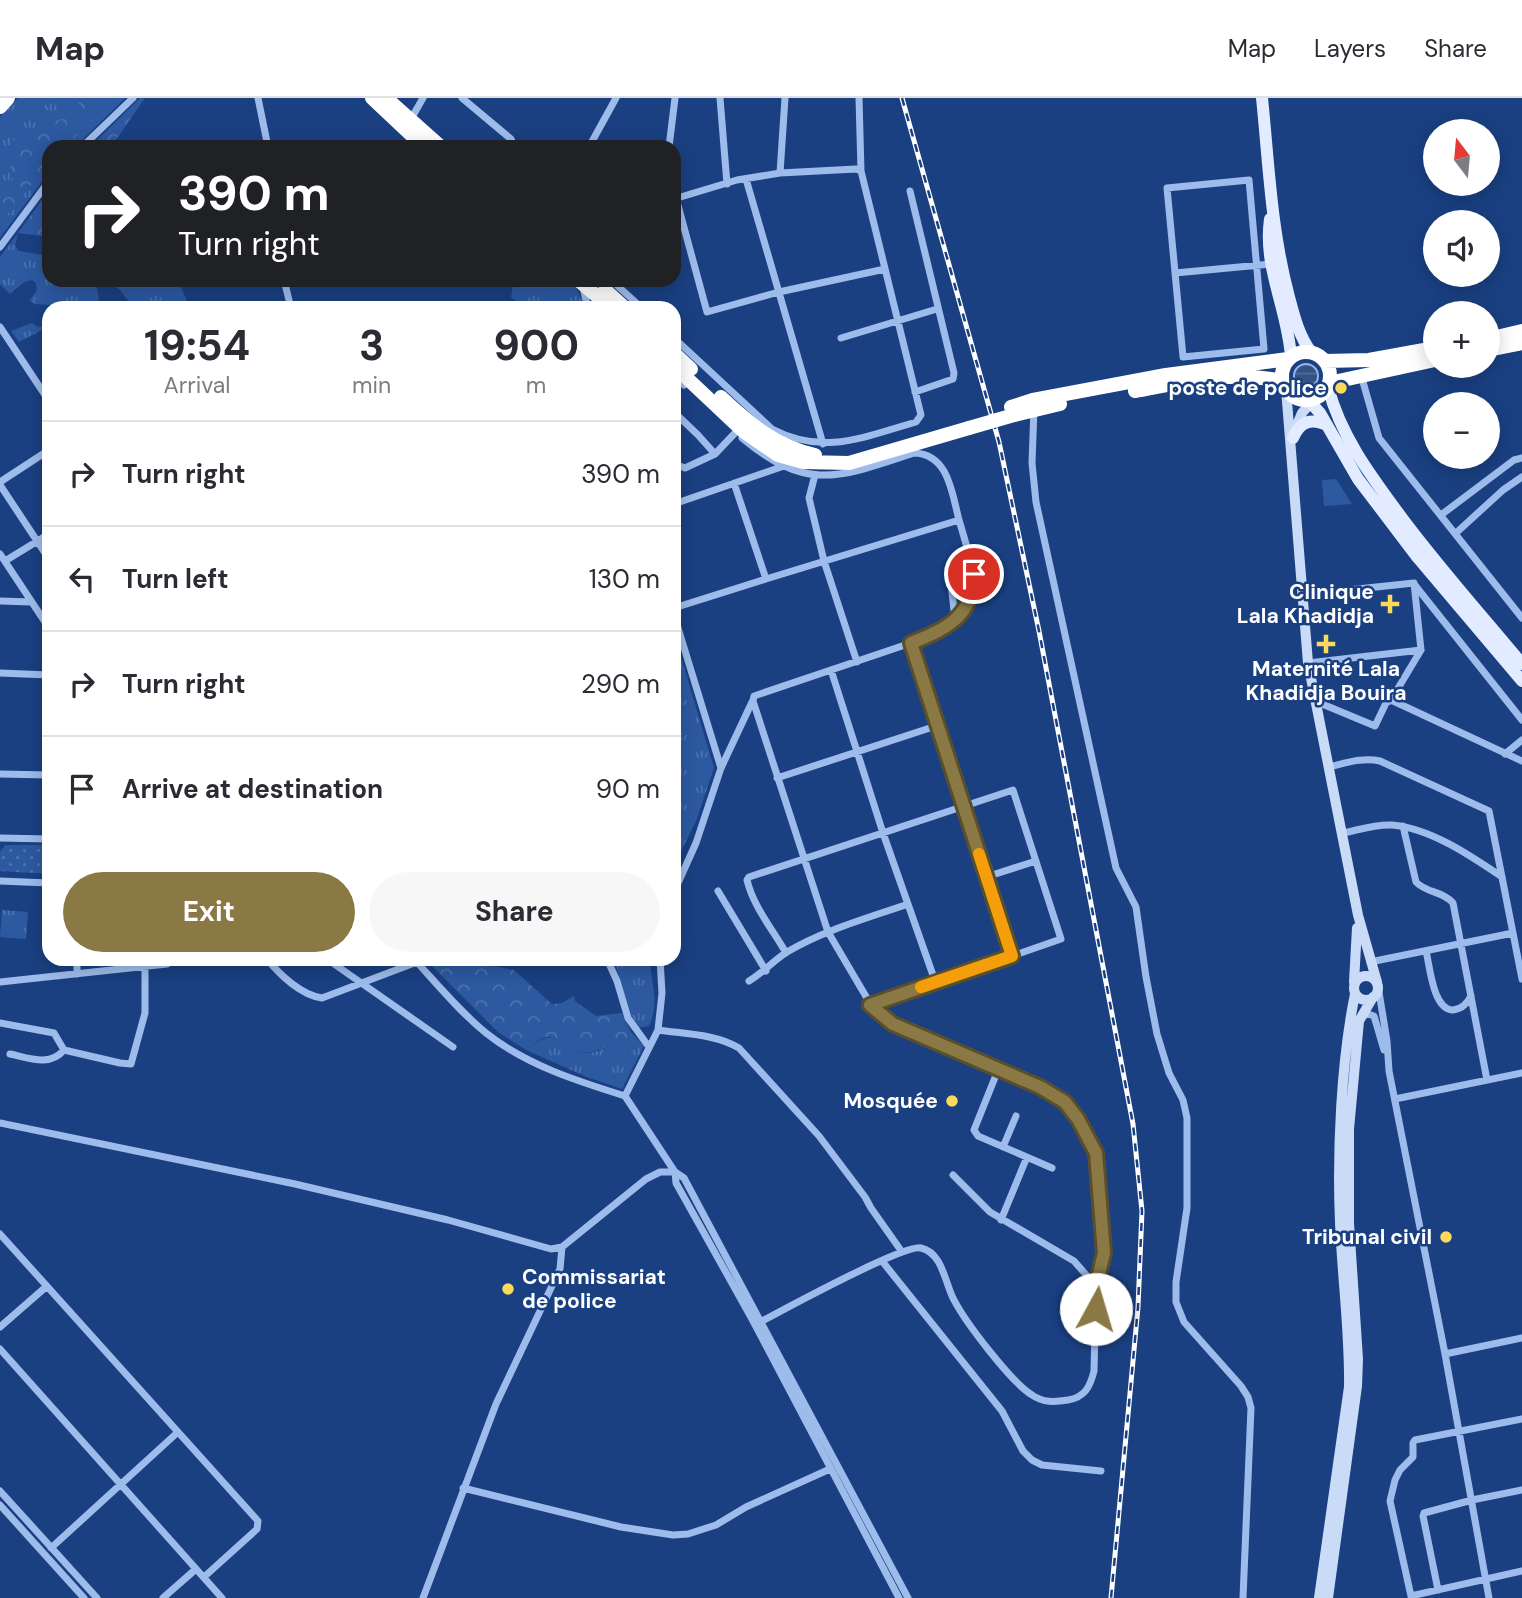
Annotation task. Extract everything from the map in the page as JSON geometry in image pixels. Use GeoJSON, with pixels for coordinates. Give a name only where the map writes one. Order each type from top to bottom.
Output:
{"type":"FeatureCollection","features":[{"type":"Feature","properties":{"kind":"highway"},"geometry":{"type":"LineString","coordinates":[[0,107],[8,98]]}},
{"type":"Feature","properties":{"kind":"highway"},"geometry":{"type":"LineString","coordinates":[[372,98],[417,140]]}},
{"type":"Feature","properties":{"kind":"highway"},"geometry":{"type":"LineString","coordinates":[[386,98],[434,140]]}},
{"type":"Feature","properties":{"kind":"highway"},"geometry":{"type":"LineString","coordinates":[[1500,336],[1522,331]]}},
{"type":"Feature","properties":{"kind":"highway"},"geometry":{"type":"LineString","coordinates":[[1500,347],[1522,343]]}},
{"type":"Feature","properties":{"kind":"highway"},"geometry":{"type":"LineString","coordinates":[[1325,361],[1369,360],[1423,350]]}},
{"type":"Feature","properties":{"kind":"highway"},"geometry":{"type":"LineString","coordinates":[[681,360],[747,422],[780,444],[817,455],[853,452],[1033,405],[1266,354],[1289,358],[1311,352],[1325,361],[1330,372],[1325,392],[1309,401],[1293,396],[1284,385],[1262,376],[1220,377],[1077,401],[1033,405]]}},
{"type":"Feature","properties":{"kind":"highway"},"geometry":{"type":"LineString","coordinates":[[1284,385],[1283,369],[1289,358]]}},
{"type":"Feature","properties":{"kind":"highway"},"geometry":{"type":"LineString","coordinates":[[1328,385],[1361,374],[1423,362]]}},
{"type":"Feature","properties":{"kind":"highway"},"geometry":{"type":"LineString","coordinates":[[681,373],[743,431],[772,451],[791,459],[820,464],[849,463],[925,447],[967,424]]}},
{"type":"Feature","properties":{"kind":"main road"},"geometry":{"type":"LineString","coordinates":[[1262,98],[1271,209],[1281,263],[1291,305],[1304,341],[1311,352]]}},
{"type":"Feature","properties":{"kind":"main road"},"geometry":{"type":"LineString","coordinates":[[1271,209],[1268,229],[1271,264],[1287,327],[1289,358]]}},
{"type":"Feature","properties":{"kind":"main road"},"geometry":{"type":"LineString","coordinates":[[1284,385],[1308,663],[1358,915],[1370,962],[1374,993],[1359,1021],[1349,1129],[1348,1186],[1358,1359],[1357,1387],[1328,1598]]}},
{"type":"Feature","properties":{"kind":"main road"},"geometry":{"type":"LineString","coordinates":[[1328,385],[1346,433],[1371,476],[1430,554],[1522,664]]}},
{"type":"Feature","properties":{"kind":"main road"},"geometry":{"type":"LineString","coordinates":[[1290,455],[1293,438],[1309,401],[1377,505],[1522,681]]}},
{"type":"Feature","properties":{"kind":"main road"},"geometry":{"type":"LineString","coordinates":[[1293,438],[1296,430],[1305,422],[1315,421],[1327,425]]}},
{"type":"Feature","properties":{"kind":"main road"},"geometry":{"type":"LineString","coordinates":[[1355,992],[1358,915]]}},
{"type":"Feature","properties":{"kind":"main road"},"geometry":{"type":"LineString","coordinates":[[1319,1598],[1349,1387],[1339,1171],[1344,1090],[1357,979],[1364,975],[1371,977],[1374,993]]}},
{"type":"Feature","properties":{"kind":"main road"},"geometry":{"type":"LineString","coordinates":[[1355,992],[1365,1000],[1374,993]]}},
{"type":"Feature","properties":{"kind":"street"},"geometry":{"type":"LineString","coordinates":[[89,140],[133,98]]}},
{"type":"Feature","properties":{"kind":"street"},"geometry":{"type":"LineString","coordinates":[[258,98],[267,140]]}},
{"type":"Feature","properties":{"kind":"street"},"geometry":{"type":"LineString","coordinates":[[411,119],[423,98]]}},
{"type":"Feature","properties":{"kind":"street"},"geometry":{"type":"LineString","coordinates":[[462,98],[511,140]]}},
{"type":"Feature","properties":{"kind":"street"},"geometry":{"type":"LineString","coordinates":[[593,140],[616,98]]}},
{"type":"Feature","properties":{"kind":"street"},"geometry":{"type":"LineString","coordinates":[[670,140],[675,98]]}},
{"type":"Feature","properties":{"kind":"street"},"geometry":{"type":"LineString","coordinates":[[720,98],[727,184]]}},
{"type":"Feature","properties":{"kind":"street"},"geometry":{"type":"LineString","coordinates":[[780,173],[785,98]]}},
{"type":"Feature","properties":{"kind":"street"},"geometry":{"type":"LineString","coordinates":[[681,344],[772,429],[790,438],[823,444],[841,442],[916,422],[921,415],[861,172],[859,98]]}},
{"type":"Feature","properties":{"kind":"street"},"geometry":{"type":"LineString","coordinates":[[681,196],[780,173],[861,172]]}},
{"type":"Feature","properties":{"kind":"street"},"geometry":{"type":"LineString","coordinates":[[746,180],[823,444]]}},
{"type":"Feature","properties":{"kind":"street"},"geometry":{"type":"LineString","coordinates":[[1249,180],[1256,265],[1266,354],[1183,358],[1167,188],[1249,180]]}},
{"type":"Feature","properties":{"kind":"street"},"geometry":{"type":"LineString","coordinates":[[0,247],[42,190]]}},
{"type":"Feature","properties":{"kind":"street"},"geometry":{"type":"LineString","coordinates":[[911,191],[954,373],[953,379],[915,391]]}},
{"type":"Feature","properties":{"kind":"street"},"geometry":{"type":"LineString","coordinates":[[681,219],[707,312],[779,292],[885,269]]}},
{"type":"Feature","properties":{"kind":"street"},"geometry":{"type":"LineString","coordinates":[[1175,273],[1271,264]]}},
{"type":"Feature","properties":{"kind":"street"},"geometry":{"type":"LineString","coordinates":[[841,338],[937,309]]}},
{"type":"Feature","properties":{"kind":"street"},"geometry":{"type":"LineString","coordinates":[[0,327],[42,390]]}},
{"type":"Feature","properties":{"kind":"street"},"geometry":{"type":"LineString","coordinates":[[1361,374],[1379,438],[1522,618]]}},
{"type":"Feature","properties":{"kind":"street"},"geometry":{"type":"LineString","coordinates":[[681,382],[735,433],[761,453],[784,466],[815,475],[844,475],[915,453],[925,447],[946,474],[974,571],[970,600],[955,620],[942,631],[754,696],[721,768],[696,843],[681,876]]}},
{"type":"Feature","properties":{"kind":"street"},"geometry":{"type":"LineString","coordinates":[[1033,405],[1032,463],[1036,502],[1047,555],[1115,868],[1136,908],[1143,965],[1157,1034],[1169,1073],[1185,1108],[1188,1127],[1187,1208],[1176,1282],[1176,1302],[1184,1322],[1241,1386],[1251,1408],[1243,1598]]}},
{"type":"Feature","properties":{"kind":"street"},"geometry":{"type":"LineString","coordinates":[[681,419],[715,454]]}},
{"type":"Feature","properties":{"kind":"street"},"geometry":{"type":"LineString","coordinates":[[681,466],[685,468],[715,454],[735,433]]}},
{"type":"Feature","properties":{"kind":"street"},"geometry":{"type":"LineString","coordinates":[[42,455],[0,483],[42,548]]}},
{"type":"Feature","properties":{"kind":"street"},"geometry":{"type":"LineString","coordinates":[[1441,515],[1514,460],[1522,458]]}},
{"type":"Feature","properties":{"kind":"street"},"geometry":{"type":"LineString","coordinates":[[681,502],[784,466]]}},
{"type":"Feature","properties":{"kind":"street"},"geometry":{"type":"LineString","coordinates":[[815,475],[809,498],[824,561],[857,662]]}},
{"type":"Feature","properties":{"kind":"street"},"geometry":{"type":"LineString","coordinates":[[1456,533],[1503,490],[1522,477]]}},
{"type":"Feature","properties":{"kind":"street"},"geometry":{"type":"LineString","coordinates":[[734,484],[766,579]]}},
{"type":"Feature","properties":{"kind":"street"},"geometry":{"type":"LineString","coordinates":[[681,606],[959,520]]}},
{"type":"Feature","properties":{"kind":"street"},"geometry":{"type":"LineString","coordinates":[[5,561],[42,538]]}},
{"type":"Feature","properties":{"kind":"street"},"geometry":{"type":"LineString","coordinates":[[0,554],[31,602],[42,613]]}},
{"type":"Feature","properties":{"kind":"street"},"geometry":{"type":"LineString","coordinates":[[955,620],[951,583],[953,579],[974,571]]}},
{"type":"Feature","properties":{"kind":"street"},"geometry":{"type":"LineString","coordinates":[[1301,595],[1414,583]]}},
{"type":"Feature","properties":{"kind":"street"},"geometry":{"type":"LineString","coordinates":[[1315,701],[1375,726],[1386,703],[1391,700],[1421,650],[1414,583]]}},
{"type":"Feature","properties":{"kind":"street"},"geometry":{"type":"LineString","coordinates":[[1414,583],[1522,720]]}},
{"type":"Feature","properties":{"kind":"street"},"geometry":{"type":"LineString","coordinates":[[0,601],[31,602]]}},
{"type":"Feature","properties":{"kind":"street"},"geometry":{"type":"LineString","coordinates":[[681,638],[721,768]]}},
{"type":"Feature","properties":{"kind":"street"},"geometry":{"type":"LineString","coordinates":[[911,643],[1012,956]]}},
{"type":"Feature","properties":{"kind":"street"},"geometry":{"type":"LineString","coordinates":[[1308,663],[1421,650]]}},
{"type":"Feature","properties":{"kind":"street"},"geometry":{"type":"LineString","coordinates":[[831,670],[935,981]]}},
{"type":"Feature","properties":{"kind":"street"},"geometry":{"type":"LineString","coordinates":[[0,673],[42,675]]}},
{"type":"Feature","properties":{"kind":"street"},"geometry":{"type":"LineString","coordinates":[[1391,700],[1522,761]]}},
{"type":"Feature","properties":{"kind":"street"},"geometry":{"type":"LineString","coordinates":[[753,701],[828,932],[870,1005],[893,1024],[1040,1087],[1065,1102],[1096,1153],[1104,1253],[1096,1286],[1094,1371],[1090,1385],[1083,1395],[1074,1399],[1053,1402],[1030,1394],[972,1328],[954,1300],[939,1262],[934,1255],[922,1248],[902,1252],[882,1261],[762,1321]]}},
{"type":"Feature","properties":{"kind":"street"},"geometry":{"type":"LineString","coordinates":[[777,778],[936,726]]}},
{"type":"Feature","properties":{"kind":"street"},"geometry":{"type":"LineString","coordinates":[[1506,754],[1522,740]]}},
{"type":"Feature","properties":{"kind":"street"},"geometry":{"type":"LineString","coordinates":[[1329,767],[1370,758],[1489,811],[1522,979]]}},
{"type":"Feature","properties":{"kind":"street"},"geometry":{"type":"LineString","coordinates":[[0,774],[42,775]]}},
{"type":"Feature","properties":{"kind":"street"},"geometry":{"type":"LineString","coordinates":[[786,953],[755,901],[747,880],[750,877],[1013,790],[1061,939],[870,1005]]}},
{"type":"Feature","properties":{"kind":"street"},"geometry":{"type":"LineString","coordinates":[[1343,833],[1384,825],[1403,827],[1451,845],[1502,877]]}},
{"type":"Feature","properties":{"kind":"street"},"geometry":{"type":"LineString","coordinates":[[1403,827],[1416,882],[1420,887],[1448,897],[1453,903],[1487,1080]]}},
{"type":"Feature","properties":{"kind":"street"},"geometry":{"type":"LineString","coordinates":[[0,838],[42,839]]}},
{"type":"Feature","properties":{"kind":"street"},"geometry":{"type":"LineString","coordinates":[[986,877],[1036,861]]}},
{"type":"Feature","properties":{"kind":"street"},"geometry":{"type":"LineString","coordinates":[[0,881],[42,883]]}},
{"type":"Feature","properties":{"kind":"street"},"geometry":{"type":"LineString","coordinates":[[718,891],[766,971]]}},
{"type":"Feature","properties":{"kind":"street"},"geometry":{"type":"LineString","coordinates":[[749,981],[766,971],[786,953],[828,932],[908,904]]}},
{"type":"Feature","properties":{"kind":"street"},"geometry":{"type":"LineString","coordinates":[[1370,962],[1513,933]]}},
{"type":"Feature","properties":{"kind":"street"},"geometry":{"type":"LineString","coordinates":[[1426,951],[1438,1001],[1444,1008],[1460,1009],[1467,1004],[1471,996]]}},
{"type":"Feature","properties":{"kind":"street"},"geometry":{"type":"LineString","coordinates":[[77,966],[77,974]]}},
{"type":"Feature","properties":{"kind":"street"},"geometry":{"type":"LineString","coordinates":[[0,982],[152,966]]}},
{"type":"Feature","properties":{"kind":"street"},"geometry":{"type":"LineString","coordinates":[[274,966],[287,980],[315,997],[322,998],[403,966]]}},
{"type":"Feature","properties":{"kind":"street"},"geometry":{"type":"LineString","coordinates":[[337,966],[453,1046]]}},
{"type":"Feature","properties":{"kind":"street"},"geometry":{"type":"LineString","coordinates":[[420,966],[485,1032],[506,1047],[553,1070],[625,1096],[675,1172],[684,1178],[908,1598]]}},
{"type":"Feature","properties":{"kind":"street"},"geometry":{"type":"LineString","coordinates":[[610,966],[628,1018],[649,1047]]}},
{"type":"Feature","properties":{"kind":"street"},"geometry":{"type":"LineString","coordinates":[[625,1096],[658,1030],[662,993],[660,966]]}},
{"type":"Feature","properties":{"kind":"street"},"geometry":{"type":"LineString","coordinates":[[0,1023],[54,1033],[64,1050],[131,1064],[145,1013],[145,967]]}},
{"type":"Feature","properties":{"kind":"street"},"geometry":{"type":"LineString","coordinates":[[1374,993],[1374,1016],[1395,1099],[1460,1431],[1489,1598]]}},
{"type":"Feature","properties":{"kind":"street"},"geometry":{"type":"LineString","coordinates":[[1374,993],[1387,1041],[1389,1071]]}},
{"type":"Feature","properties":{"kind":"street"},"geometry":{"type":"LineString","coordinates":[[1359,1021],[1368,1014],[1374,1016]]}},
{"type":"Feature","properties":{"kind":"street"},"geometry":{"type":"LineString","coordinates":[[658,1030],[713,1038],[739,1048],[818,1136],[865,1197],[902,1252]]}},
{"type":"Feature","properties":{"kind":"street"},"geometry":{"type":"LineString","coordinates":[[10,1054],[46,1061],[58,1057],[64,1050]]}},
{"type":"Feature","properties":{"kind":"street"},"geometry":{"type":"LineString","coordinates":[[998,1070],[974,1130],[978,1136],[1052,1168]]}},
{"type":"Feature","properties":{"kind":"street"},"geometry":{"type":"LineString","coordinates":[[1395,1099],[1522,1073]]}},
{"type":"Feature","properties":{"kind":"street"},"geometry":{"type":"LineString","coordinates":[[1003,1147],[1016,1116]]}},
{"type":"Feature","properties":{"kind":"street"},"geometry":{"type":"LineString","coordinates":[[0,1122],[379,1203],[551,1249],[562,1247],[646,1179],[660,1172],[675,1172]]}},
{"type":"Feature","properties":{"kind":"street"},"geometry":{"type":"LineString","coordinates":[[1001,1220],[1027,1157]]}},
{"type":"Feature","properties":{"kind":"street"},"geometry":{"type":"LineString","coordinates":[[675,1172],[676,1183],[753,1321],[899,1598]]}},
{"type":"Feature","properties":{"kind":"street"},"geometry":{"type":"LineString","coordinates":[[953,1175],[990,1212],[1074,1261],[1096,1286]]}},
{"type":"Feature","properties":{"kind":"street"},"geometry":{"type":"LineString","coordinates":[[0,1234],[258,1521],[257,1529],[204,1577]]}},
{"type":"Feature","properties":{"kind":"street"},"geometry":{"type":"LineString","coordinates":[[423,1598],[496,1404],[560,1269],[562,1247]]}},
{"type":"Feature","properties":{"kind":"street"},"geometry":{"type":"LineString","coordinates":[[882,1261],[1002,1411],[1023,1451],[1032,1460],[1042,1465],[1101,1471]]}},
{"type":"Feature","properties":{"kind":"street"},"geometry":{"type":"LineString","coordinates":[[0,1327],[47,1286]]}},
{"type":"Feature","properties":{"kind":"street"},"geometry":{"type":"LineString","coordinates":[[1445,1354],[1522,1338]]}},
{"type":"Feature","properties":{"kind":"street"},"geometry":{"type":"LineString","coordinates":[[0,1349],[222,1598]]}},
{"type":"Feature","properties":{"kind":"street"},"geometry":{"type":"LineString","coordinates":[[1522,1419],[1415,1440],[1413,1457],[1400,1470],[1391,1491],[1390,1510],[1397,1528],[1411,1597],[1522,1571]]}},
{"type":"Feature","properties":{"kind":"street"},"geometry":{"type":"LineString","coordinates":[[51,1548],[178,1432]]}},
{"type":"Feature","properties":{"kind":"street"},"geometry":{"type":"LineString","coordinates":[[463,1488],[621,1527],[673,1535],[688,1534],[716,1525],[746,1507],[830,1469]]}},
{"type":"Feature","properties":{"kind":"street"},"geometry":{"type":"LineString","coordinates":[[1438,1590],[1424,1513],[1522,1490]]}},
{"type":"Feature","properties":{"kind":"street"},"geometry":{"type":"LineString","coordinates":[[0,1491],[97,1598]]}},
{"type":"Feature","properties":{"kind":"street"},"geometry":{"type":"LineString","coordinates":[[0,1505],[85,1598]]}},
{"type":"Feature","properties":{"kind":"street"},"geometry":{"type":"LineString","coordinates":[[163,1598],[196,1569]]}},
{"type":"Feature","properties":{"kind":"green space"},"geometry":{"type":"Polygon","coordinates":[[[18,98],[125,98],[82,140],[42,140],[42,181],[0,238],[0,117],[18,98]]]}},
{"type":"Feature","properties":{"kind":"green space"},"geometry":{"type":"Polygon","coordinates":[[[86,98],[115,98],[72,140],[42,140],[42,172],[0,224],[4,195],[13,180],[7,151],[13,139],[45,127],[51,122],[71,117],[79,102],[86,98]]]}},
{"type":"Feature","properties":{"kind":"green space"},"geometry":{"type":"Polygon","coordinates":[[[140,98],[145,98],[116,140],[97,140],[140,98]]]}},
{"type":"Feature","properties":{"kind":"green space"},"geometry":{"type":"Polygon","coordinates":[[[42,200],[42,236],[18,233],[42,200]]]}},
{"type":"Feature","properties":{"kind":"green space"},"geometry":{"type":"Polygon","coordinates":[[[18,233],[15,246],[19,251],[42,255],[42,287],[96,287],[99,301],[42,301],[42,304],[34,304],[30,300],[37,290],[36,283],[32,280],[24,282],[10,294],[0,284],[0,257],[18,233]]]}},
{"type":"Feature","properties":{"kind":"green space"},"geometry":{"type":"Polygon","coordinates":[[[116,287],[181,287],[187,301],[129,301],[116,287]]]}},
{"type":"Feature","properties":{"kind":"green space"},"geometry":{"type":"Polygon","coordinates":[[[513,287],[575,287],[583,301],[516,301],[511,297],[513,287]]]}},
{"type":"Feature","properties":{"kind":"green space"},"geometry":{"type":"Polygon","coordinates":[[[32,323],[42,327],[42,330],[19,342],[11,331],[32,323]]]}},
{"type":"Feature","properties":{"kind":"green space"},"geometry":{"type":"Polygon","coordinates":[[[1336,479],[1352,504],[1324,506],[1322,480],[1336,479]]]}},
{"type":"Feature","properties":{"kind":"green space"},"geometry":{"type":"Polygon","coordinates":[[[681,657],[714,768],[696,821],[681,852],[681,657]]]}},
{"type":"Feature","properties":{"kind":"green space"},"geometry":{"type":"Polygon","coordinates":[[[5,845],[42,845],[42,874],[0,871],[0,852],[5,845]]]}},
{"type":"Feature","properties":{"kind":"green space"},"geometry":{"type":"Polygon","coordinates":[[[2,910],[28,912],[26,939],[0,937],[2,910]]]}},
{"type":"Feature","properties":{"kind":"green space"},"geometry":{"type":"Polygon","coordinates":[[[432,966],[493,966],[514,970],[552,1004],[562,1003],[574,996],[575,1001],[596,1016],[622,1013],[629,1040],[627,1057],[621,1057],[610,1048],[580,1052],[559,1039],[550,1037],[540,1039],[526,1050],[498,1032],[432,966]]]}},
{"type":"Feature","properties":{"kind":"green space"},"geometry":{"type":"Polygon","coordinates":[[[615,966],[651,966],[654,1009],[649,1026],[637,1028],[615,966]]]}},
{"type":"Feature","properties":{"kind":"green space"},"geometry":{"type":"Polygon","coordinates":[[[622,1013],[631,1032],[644,1046],[622,1089],[526,1050],[540,1040],[550,1037],[583,1053],[608,1048],[621,1057],[627,1057],[629,1040],[622,1013]]]}},
{"type":"Feature","properties":{"kind":"shaded area"},"geometry":{"type":"Polygon","coordinates":[[[1306,364],[1315,367],[1318,376],[1315,385],[1306,388],[1297,385],[1294,376],[1297,367],[1306,364]]]}},
{"type":"Feature","properties":{"kind":"railway"},"geometry":{"type":"LineString","coordinates":[[902,98],[999,442],[1039,631],[1133,1124],[1142,1211],[1138,1307],[1111,1598]]}},
{"type":"Feature","properties":{"kind":"slow traffic"},"geometry":{"type":"LineString","coordinates":[[921,987],[1012,956],[979,854]]}},
{"type":"Feature","properties":{"kind":"place","name":"poste de police"},"geometry":{"type":"Point","coordinates":[1341,388]}},
{"type":"Feature","properties":{"kind":"place","name":"Clinique Lala Khadidja"},"geometry":{"type":"Point","coordinates":[1390,604]}},
{"type":"Feature","properties":{"kind":"place","name":"Maternité Lala Khadidja Bouira"},"geometry":{"type":"Point","coordinates":[1326,644]}},
{"type":"Feature","properties":{"kind":"place","name":"Mosquée"},"geometry":{"type":"Point","coordinates":[952,1101]}},
{"type":"Feature","properties":{"kind":"place","name":"Tribunal civil"},"geometry":{"type":"Point","coordinates":[1446,1237]}},
{"type":"Feature","properties":{"kind":"place","name":"Commissariat de police"},"geometry":{"type":"Point","coordinates":[508,1289]}},
{"type":"Feature","properties":{"kind":"route"},"geometry":{"type":"LineString","coordinates":[[974,574],[970,600],[951,625],[911,643],[1012,956],[870,1005],[893,1024],[922,1038],[1040,1087],[1065,1102],[1078,1119],[1096,1153],[1099,1178],[1104,1253],[1096,1286],[1096,1309]]}}]}
